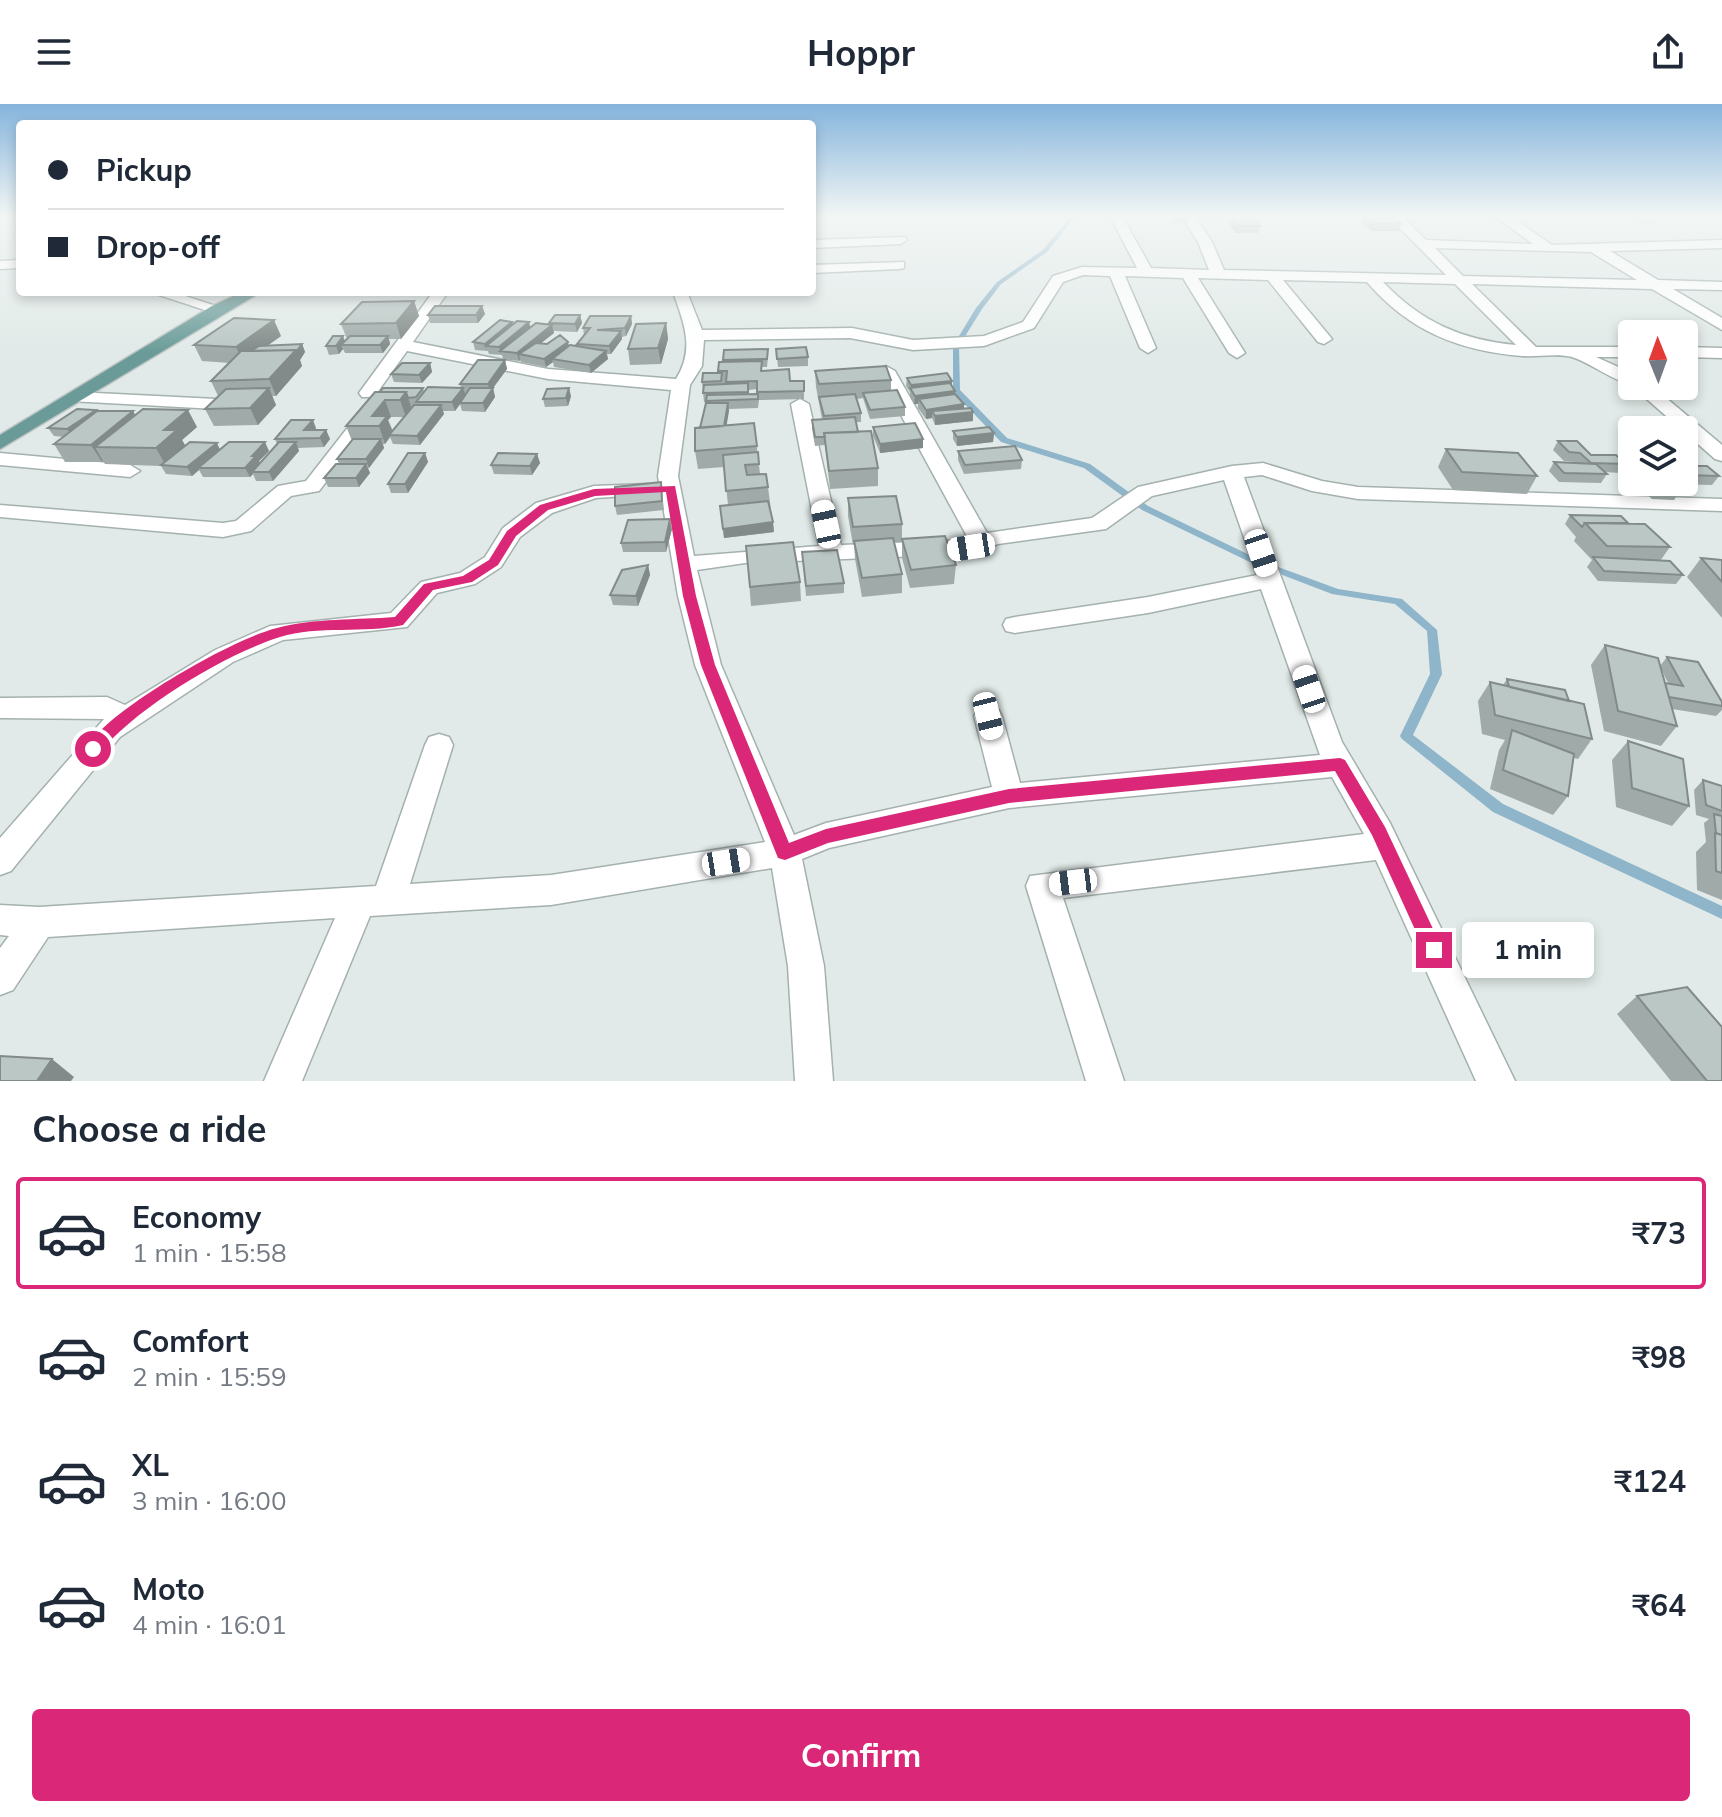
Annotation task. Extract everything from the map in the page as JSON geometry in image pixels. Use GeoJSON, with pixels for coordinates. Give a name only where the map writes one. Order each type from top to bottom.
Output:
{"type":"FeatureCollection","features":[{"type":"Feature","properties":{"kind":"main road"},"geometry":{"type":"LineString","coordinates":[[0,443],[217,309],[245,296]]}},
{"type":"Feature","properties":{"kind":"street"},"geometry":{"type":"LineString","coordinates":[[1140,262],[1147,274]]}},
{"type":"Feature","properties":{"kind":"street"},"geometry":{"type":"LineString","coordinates":[[1213,262],[1219,276]]}},
{"type":"Feature","properties":{"kind":"street"},"geometry":{"type":"LineString","coordinates":[[1443,262],[1530,350]]}},
{"type":"Feature","properties":{"kind":"street"},"geometry":{"type":"LineString","coordinates":[[1616,262],[1722,325]]}},
{"type":"Feature","properties":{"kind":"street"},"geometry":{"type":"LineString","coordinates":[[816,269],[899,265]]}},
{"type":"Feature","properties":{"kind":"street"},"geometry":{"type":"LineString","coordinates":[[696,335],[852,333],[869,341],[974,342],[1025,328],[1058,279],[1067,273],[1722,286]]}},
{"type":"Feature","properties":{"kind":"street"},"geometry":{"type":"LineString","coordinates":[[1116,273],[1148,348]]}},
{"type":"Feature","properties":{"kind":"street"},"geometry":{"type":"LineString","coordinates":[[1188,274],[1237,353]]}},
{"type":"Feature","properties":{"kind":"street"},"geometry":{"type":"LineString","coordinates":[[1273,277],[1324,339]]}},
{"type":"Feature","properties":{"kind":"street"},"geometry":{"type":"LineString","coordinates":[[1373,280],[1391,302],[1443,338],[1493,349],[1618,352]]}},
{"type":"Feature","properties":{"kind":"street"},"geometry":{"type":"LineString","coordinates":[[171,296],[217,309]]}},
{"type":"Feature","properties":{"kind":"street"},"geometry":{"type":"LineString","coordinates":[[0,511],[223,530],[243,526],[285,490],[312,487],[371,400],[402,345],[438,296]]}},
{"type":"Feature","properties":{"kind":"street"},"geometry":{"type":"LineString","coordinates":[[681,296],[696,335],[693,366],[681,385],[668,476],[708,665],[785,852],[806,966],[814,1081]]}},
{"type":"Feature","properties":{"kind":"street"},"geometry":{"type":"LineString","coordinates":[[402,345],[460,353],[503,366],[609,382],[681,385]]}},
{"type":"Feature","properties":{"kind":"street"},"geometry":{"type":"LineString","coordinates":[[1565,351],[1618,374]]}},
{"type":"Feature","properties":{"kind":"street"},"geometry":{"type":"LineString","coordinates":[[1698,352],[1722,353]]}},
{"type":"Feature","properties":{"kind":"street"},"geometry":{"type":"LineString","coordinates":[[886,371],[981,542]]}},
{"type":"Feature","properties":{"kind":"street"},"geometry":{"type":"LineString","coordinates":[[76,397],[216,404]]}},
{"type":"Feature","properties":{"kind":"street"},"geometry":{"type":"LineString","coordinates":[[1657,400],[1722,455]]}},
{"type":"Feature","properties":{"kind":"street"},"geometry":{"type":"LineString","coordinates":[[800,404],[832,554]]}},
{"type":"Feature","properties":{"kind":"street"},"geometry":{"type":"LineString","coordinates":[[0,459],[130,471]]}},
{"type":"Feature","properties":{"kind":"street"},"geometry":{"type":"LineString","coordinates":[[685,564],[745,556],[945,551],[993,538],[1098,524],[1145,491],[1232,472],[1263,469],[1319,487],[1358,493],[1722,505]]}},
{"type":"Feature","properties":{"kind":"street"},"geometry":{"type":"LineString","coordinates":[[1232,472],[1328,744],[1385,845],[1496,1081]]}},
{"type":"Feature","properties":{"kind":"street"},"geometry":{"type":"LineString","coordinates":[[0,861],[110,729],[224,656],[279,632],[398,621],[429,587],[467,579],[493,562],[511,533],[544,508],[594,492],[671,489]]}},
{"type":"Feature","properties":{"kind":"street"},"geometry":{"type":"LineString","coordinates":[[1015,625],[1148,605],[1270,580]]}},
{"type":"Feature","properties":{"kind":"street"},"geometry":{"type":"LineString","coordinates":[[0,708],[107,707],[126,719]]}},
{"type":"Feature","properties":{"kind":"street"},"geometry":{"type":"LineString","coordinates":[[988,716],[1009,796]]}},
{"type":"Feature","properties":{"kind":"street"},"geometry":{"type":"LineString","coordinates":[[283,1081],[373,901],[439,745]]}},
{"type":"Feature","properties":{"kind":"street"},"geometry":{"type":"LineString","coordinates":[[0,920],[39,922],[551,890],[785,852],[826,836],[1009,796],[1340,765]]}},
{"type":"Feature","properties":{"kind":"street"},"geometry":{"type":"LineString","coordinates":[[1105,1081],[1042,886],[1385,845]]}},
{"type":"Feature","properties":{"kind":"street"},"geometry":{"type":"LineString","coordinates":[[0,978],[39,922]]}},
{"type":"Feature","properties":{"kind":"building"},"geometry":{"type":"Polygon","coordinates":[[[414,301],[396,323],[341,324],[362,302],[414,301]]]}},
{"type":"Feature","properties":{"kind":"building"},"geometry":{"type":"Polygon","coordinates":[[[435,306],[482,306],[476,315],[428,315],[435,306]]]}},
{"type":"Feature","properties":{"kind":"building"},"geometry":{"type":"Polygon","coordinates":[[[555,315],[580,315],[575,324],[549,323],[555,315]]]}},
{"type":"Feature","properties":{"kind":"building"},"geometry":{"type":"Polygon","coordinates":[[[590,316],[631,316],[625,328],[597,330],[621,331],[609,346],[577,344],[590,328],[583,328],[590,316]]]}},
{"type":"Feature","properties":{"kind":"building"},"geometry":{"type":"Polygon","coordinates":[[[234,318],[274,320],[236,347],[194,345],[234,318]]]}},
{"type":"Feature","properties":{"kind":"building"},"geometry":{"type":"Polygon","coordinates":[[[500,320],[512,322],[485,344],[473,342],[500,320]]]}},
{"type":"Feature","properties":{"kind":"building"},"geometry":{"type":"Polygon","coordinates":[[[517,321],[529,322],[499,347],[486,346],[517,321]]]}},
{"type":"Feature","properties":{"kind":"building"},"geometry":{"type":"Polygon","coordinates":[[[536,323],[552,325],[517,353],[500,351],[536,323]]]}},
{"type":"Feature","properties":{"kind":"building"},"geometry":{"type":"Polygon","coordinates":[[[666,323],[658,348],[628,349],[636,324],[666,323]]]}},
{"type":"Feature","properties":{"kind":"building"},"geometry":{"type":"Polygon","coordinates":[[[560,335],[568,342],[544,359],[519,354],[536,343],[547,344],[560,335]]]}},
{"type":"Feature","properties":{"kind":"building"},"geometry":{"type":"Polygon","coordinates":[[[333,336],[343,336],[336,346],[326,346],[333,336]]]}},
{"type":"Feature","properties":{"kind":"building"},"geometry":{"type":"Polygon","coordinates":[[[350,336],[388,336],[380,345],[341,345],[350,336]]]}},
{"type":"Feature","properties":{"kind":"building"},"geometry":{"type":"Polygon","coordinates":[[[302,344],[296,352],[251,351],[259,346],[302,344]]]}},
{"type":"Feature","properties":{"kind":"building"},"geometry":{"type":"Polygon","coordinates":[[[570,345],[606,351],[589,365],[552,359],[570,345]]]}},
{"type":"Feature","properties":{"kind":"building"},"geometry":{"type":"Polygon","coordinates":[[[806,347],[808,357],[777,359],[776,349],[806,347]]]}},
{"type":"Feature","properties":{"kind":"building"},"geometry":{"type":"Polygon","coordinates":[[[768,349],[767,359],[723,360],[724,350],[768,349]]]}},
{"type":"Feature","properties":{"kind":"building"},"geometry":{"type":"Polygon","coordinates":[[[296,350],[269,379],[211,381],[241,351],[296,350]]]}},
{"type":"Feature","properties":{"kind":"building"},"geometry":{"type":"Polygon","coordinates":[[[478,360],[505,360],[488,384],[460,384],[478,360]]]}},
{"type":"Feature","properties":{"kind":"building"},"geometry":{"type":"Polygon","coordinates":[[[762,361],[761,371],[789,369],[790,381],[804,381],[804,391],[757,392],[757,381],[726,382],[727,371],[718,371],[719,362],[762,361]]]}},
{"type":"Feature","properties":{"kind":"building"},"geometry":{"type":"Polygon","coordinates":[[[402,363],[430,363],[419,375],[391,374],[402,363]]]}},
{"type":"Feature","properties":{"kind":"building"},"geometry":{"type":"Polygon","coordinates":[[[886,366],[891,380],[819,384],[815,371],[886,366]]]}},
{"type":"Feature","properties":{"kind":"building"},"geometry":{"type":"Polygon","coordinates":[[[703,373],[722,373],[721,381],[702,382],[703,373]]]}},
{"type":"Feature","properties":{"kind":"building"},"geometry":{"type":"Polygon","coordinates":[[[947,373],[952,381],[911,385],[907,378],[947,373]]]}},
{"type":"Feature","properties":{"kind":"building"},"geometry":{"type":"Polygon","coordinates":[[[748,383],[748,392],[703,393],[704,385],[748,383]]]}},
{"type":"Feature","properties":{"kind":"building"},"geometry":{"type":"Polygon","coordinates":[[[950,383],[955,391],[915,396],[910,388],[950,383]]]}},
{"type":"Feature","properties":{"kind":"building"},"geometry":{"type":"Polygon","coordinates":[[[428,387],[463,388],[452,402],[416,402],[428,387]]]}},
{"type":"Feature","properties":{"kind":"building"},"geometry":{"type":"Polygon","coordinates":[[[269,388],[250,408],[205,409],[226,389],[269,388]]]}},
{"type":"Feature","properties":{"kind":"building"},"geometry":{"type":"Polygon","coordinates":[[[383,388],[423,388],[416,397],[408,398],[406,392],[380,392],[383,388]]]}},
{"type":"Feature","properties":{"kind":"building"},"geometry":{"type":"Polygon","coordinates":[[[470,388],[493,388],[483,403],[460,403],[470,388]]]}},
{"type":"Feature","properties":{"kind":"building"},"geometry":{"type":"Polygon","coordinates":[[[569,388],[566,398],[543,399],[547,389],[569,388]]]}},
{"type":"Feature","properties":{"kind":"building"},"geometry":{"type":"Polygon","coordinates":[[[897,390],[905,407],[870,410],[863,393],[897,390]]]}},
{"type":"Feature","properties":{"kind":"building"},"geometry":{"type":"Polygon","coordinates":[[[375,392],[406,392],[400,400],[385,400],[372,416],[387,416],[379,426],[346,426],[375,392]]]}},
{"type":"Feature","properties":{"kind":"building"},"geometry":{"type":"Polygon","coordinates":[[[758,394],[758,399],[706,401],[707,395],[758,394]]]}},
{"type":"Feature","properties":{"kind":"building"},"geometry":{"type":"Polygon","coordinates":[[[855,394],[861,413],[824,416],[819,397],[855,394]]]}},
{"type":"Feature","properties":{"kind":"building"},"geometry":{"type":"Polygon","coordinates":[[[955,394],[964,404],[926,410],[919,399],[955,394]]]}},
{"type":"Feature","properties":{"kind":"building"},"geometry":{"type":"Polygon","coordinates":[[[706,403],[728,403],[724,426],[700,428],[706,403]]]}},
{"type":"Feature","properties":{"kind":"building"},"geometry":{"type":"Polygon","coordinates":[[[414,405],[441,405],[417,436],[389,435],[414,405]]]}},
{"type":"Feature","properties":{"kind":"building"},"geometry":{"type":"Polygon","coordinates":[[[971,408],[973,412],[935,416],[932,411],[971,408]]]}},
{"type":"Feature","properties":{"kind":"building"},"geometry":{"type":"Polygon","coordinates":[[[77,409],[96,410],[67,429],[48,428],[77,409]]]}},
{"type":"Feature","properties":{"kind":"building"},"geometry":{"type":"Polygon","coordinates":[[[143,409],[188,410],[164,430],[177,430],[156,448],[95,447],[143,409]]]}},
{"type":"Feature","properties":{"kind":"building"},"geometry":{"type":"Polygon","coordinates":[[[97,411],[133,411],[91,445],[54,444],[97,411]]]}},
{"type":"Feature","properties":{"kind":"building"},"geometry":{"type":"Polygon","coordinates":[[[855,417],[858,432],[824,433],[825,437],[815,437],[812,420],[855,417]]]}},
{"type":"Feature","properties":{"kind":"building"},"geometry":{"type":"Polygon","coordinates":[[[291,420],[313,420],[304,430],[326,430],[320,438],[275,439],[291,420]]]}},
{"type":"Feature","properties":{"kind":"building"},"geometry":{"type":"Polygon","coordinates":[[[754,423],[757,446],[695,451],[695,428],[754,423]]]}},
{"type":"Feature","properties":{"kind":"building"},"geometry":{"type":"Polygon","coordinates":[[[915,423],[923,439],[880,444],[873,427],[915,423]]]}},
{"type":"Feature","properties":{"kind":"building"},"geometry":{"type":"Polygon","coordinates":[[[989,427],[994,433],[957,437],[953,431],[989,427]]]}},
{"type":"Feature","properties":{"kind":"building"},"geometry":{"type":"Polygon","coordinates":[[[871,431],[878,468],[829,471],[824,433],[871,431]]]}},
{"type":"Feature","properties":{"kind":"building"},"geometry":{"type":"Polygon","coordinates":[[[353,439],[381,439],[366,459],[337,459],[353,439]]]}},
{"type":"Feature","properties":{"kind":"building"},"geometry":{"type":"Polygon","coordinates":[[[1558,441],[1577,441],[1591,455],[1616,455],[1618,464],[1591,463],[1580,453],[1569,452],[1558,441]]]}},
{"type":"Feature","properties":{"kind":"building"},"geometry":{"type":"Polygon","coordinates":[[[190,442],[217,443],[187,467],[161,465],[190,442]]]}},
{"type":"Feature","properties":{"kind":"building"},"geometry":{"type":"Polygon","coordinates":[[[229,442],[265,442],[245,468],[198,468],[229,442]]]}},
{"type":"Feature","properties":{"kind":"building"},"geometry":{"type":"Polygon","coordinates":[[[279,442],[296,442],[269,472],[252,472],[279,442]]]}},
{"type":"Feature","properties":{"kind":"building"},"geometry":{"type":"Polygon","coordinates":[[[1015,446],[1022,460],[965,465],[958,451],[1015,446]]]}},
{"type":"Feature","properties":{"kind":"building"},"geometry":{"type":"Polygon","coordinates":[[[1446,449],[1518,453],[1537,476],[1462,472],[1446,449]]]}},
{"type":"Feature","properties":{"kind":"building"},"geometry":{"type":"Polygon","coordinates":[[[758,452],[759,464],[745,465],[747,475],[766,474],[768,487],[726,491],[723,455],[758,452]]]}},
{"type":"Feature","properties":{"kind":"building"},"geometry":{"type":"Polygon","coordinates":[[[408,453],[425,453],[405,484],[388,484],[408,453]]]}},
{"type":"Feature","properties":{"kind":"building"},"geometry":{"type":"Polygon","coordinates":[[[498,453],[537,454],[530,466],[491,465],[498,453]]]}},
{"type":"Feature","properties":{"kind":"building"},"geometry":{"type":"Polygon","coordinates":[[[1554,462],[1596,464],[1607,474],[1564,473],[1554,462]]]}},
{"type":"Feature","properties":{"kind":"building"},"geometry":{"type":"Polygon","coordinates":[[[336,464],[366,464],[356,478],[324,478],[336,464]]]}},
{"type":"Feature","properties":{"kind":"building"},"geometry":{"type":"Polygon","coordinates":[[[1698,466],[1707,466],[1719,476],[1698,475],[1698,466]]]}},
{"type":"Feature","properties":{"kind":"building"},"geometry":{"type":"Polygon","coordinates":[[[661,482],[662,501],[615,506],[615,487],[661,482]]]}},
{"type":"Feature","properties":{"kind":"building"},"geometry":{"type":"Polygon","coordinates":[[[896,496],[902,524],[853,527],[848,498],[896,496]]]}},
{"type":"Feature","properties":{"kind":"building"},"geometry":{"type":"Polygon","coordinates":[[[768,501],[773,522],[723,529],[720,506],[768,501]]]}},
{"type":"Feature","properties":{"kind":"building"},"geometry":{"type":"Polygon","coordinates":[[[1570,515],[1621,516],[1628,523],[1585,523],[1582,527],[1570,515]]]}},
{"type":"Feature","properties":{"kind":"building"},"geometry":{"type":"Polygon","coordinates":[[[670,519],[665,542],[621,543],[628,520],[670,519]]]}},
{"type":"Feature","properties":{"kind":"building"},"geometry":{"type":"Polygon","coordinates":[[[1585,523],[1645,524],[1670,547],[1607,546],[1585,523]]]}},
{"type":"Feature","properties":{"kind":"building"},"geometry":{"type":"Polygon","coordinates":[[[945,536],[956,565],[911,570],[902,539],[945,536]]]}},
{"type":"Feature","properties":{"kind":"building"},"geometry":{"type":"Polygon","coordinates":[[[893,538],[902,574],[862,578],[854,541],[893,538]]]}},
{"type":"Feature","properties":{"kind":"building"},"geometry":{"type":"Polygon","coordinates":[[[793,542],[800,582],[750,587],[746,546],[793,542]]]}},
{"type":"Feature","properties":{"kind":"building"},"geometry":{"type":"Polygon","coordinates":[[[837,550],[844,583],[806,586],[802,552],[837,550]]]}},
{"type":"Feature","properties":{"kind":"building"},"geometry":{"type":"Polygon","coordinates":[[[1593,557],[1670,561],[1683,575],[1604,571],[1593,557]]]}},
{"type":"Feature","properties":{"kind":"building"},"geometry":{"type":"Polygon","coordinates":[[[1701,558],[1722,560],[1722,582],[1701,558]]]}},
{"type":"Feature","properties":{"kind":"building"},"geometry":{"type":"Polygon","coordinates":[[[648,565],[636,596],[610,595],[622,570],[648,565]]]}},
{"type":"Feature","properties":{"kind":"building"},"geometry":{"type":"Polygon","coordinates":[[[1605,645],[1658,658],[1677,726],[1618,711],[1605,645]]]}},
{"type":"Feature","properties":{"kind":"building"},"geometry":{"type":"Polygon","coordinates":[[[1667,657],[1698,662],[1722,706],[1669,697],[1665,683],[1683,686],[1667,657]]]}},
{"type":"Feature","properties":{"kind":"building"},"geometry":{"type":"Polygon","coordinates":[[[1507,679],[1565,690],[1569,701],[1509,687],[1507,679]]]}},
{"type":"Feature","properties":{"kind":"building"},"geometry":{"type":"Polygon","coordinates":[[[1490,682],[1584,704],[1592,739],[1495,715],[1490,682]]]}},
{"type":"Feature","properties":{"kind":"building"},"geometry":{"type":"Polygon","coordinates":[[[1512,730],[1574,754],[1568,796],[1503,770],[1512,730]]]}},
{"type":"Feature","properties":{"kind":"building"},"geometry":{"type":"Polygon","coordinates":[[[1628,741],[1683,759],[1689,806],[1632,788],[1628,741]]]}},
{"type":"Feature","properties":{"kind":"building"},"geometry":{"type":"Polygon","coordinates":[[[1703,780],[1722,786],[1722,811],[1706,805],[1703,780]]]}},
{"type":"Feature","properties":{"kind":"building"},"geometry":{"type":"Polygon","coordinates":[[[1714,814],[1722,816],[1722,835],[1716,833],[1714,814]]]}},
{"type":"Feature","properties":{"kind":"building"},"geometry":{"type":"Polygon","coordinates":[[[1715,833],[1722,835],[1722,873],[1716,871],[1715,833]]]}},
{"type":"Feature","properties":{"kind":"building"},"geometry":{"type":"Polygon","coordinates":[[[1687,987],[1722,1027],[1722,1081],[1707,1081],[1637,996],[1687,987]]]}},
{"type":"Feature","properties":{"kind":"building"},"geometry":{"type":"Polygon","coordinates":[[[0,1056],[52,1059],[37,1081],[0,1081],[0,1056]]]}},
{"type":"Feature","properties":{"kind":"waterway"},"geometry":{"type":"LineString","coordinates":[[1030,262],[999,283],[979,308],[956,346],[956,390],[1004,440],[1087,466],[1145,508],[1259,563],[1336,592],[1398,601],[1432,630],[1436,674],[1406,736],[1498,808],[1722,913]]}},
{"type":"Feature","properties":{"kind":"route"},"geometry":{"type":"LineString","coordinates":[[93,749],[110,729],[176,685],[224,656],[279,632],[336,624],[398,621],[429,587],[467,579],[493,562],[511,533],[544,508],[594,492],[671,489],[690,596],[708,665],[728,708],[742,755],[785,852],[826,836],[1009,796],[1177,783],[1340,765],[1379,832],[1434,950]]}}]}
